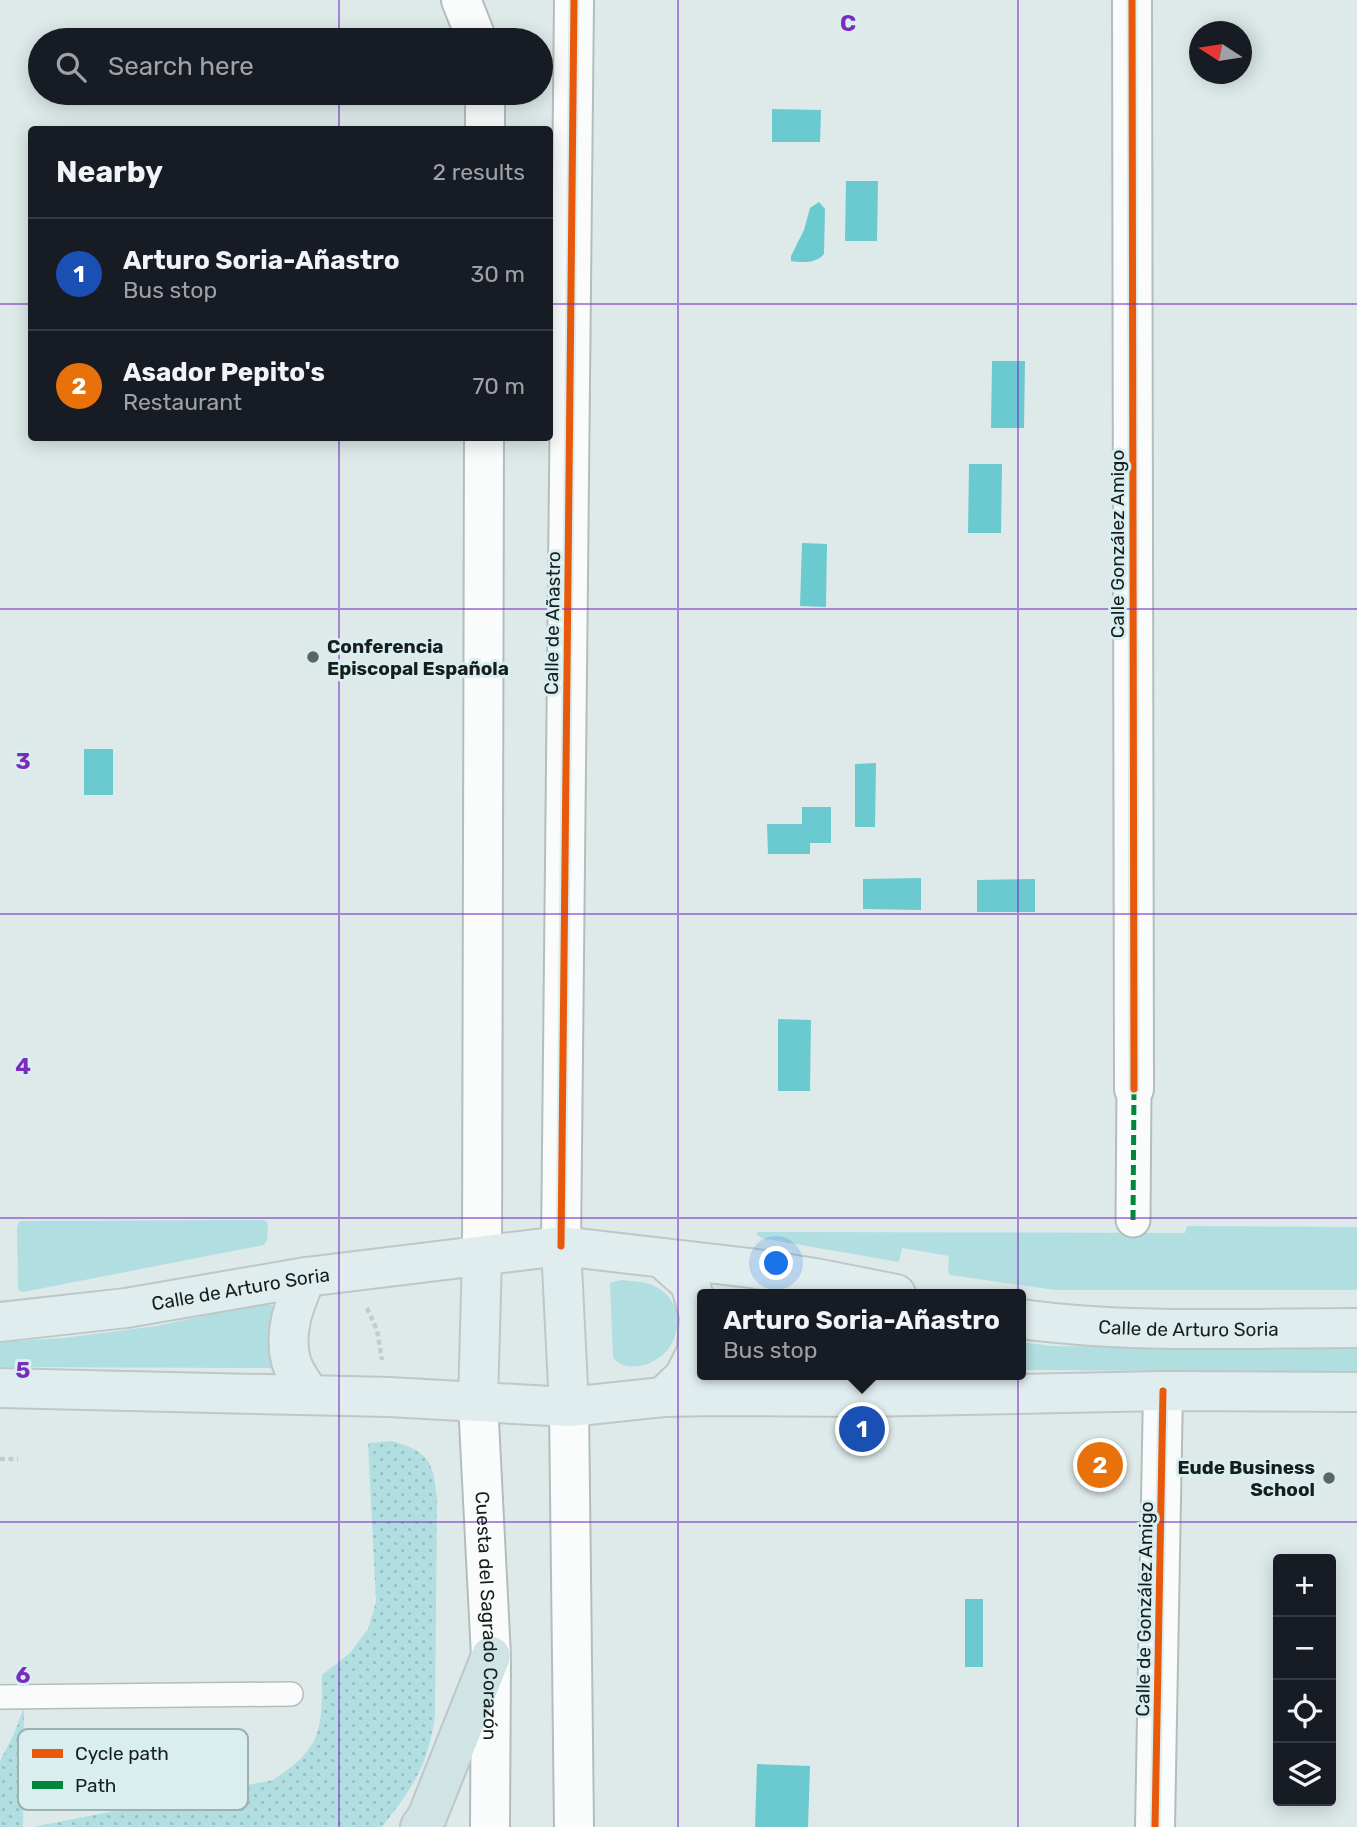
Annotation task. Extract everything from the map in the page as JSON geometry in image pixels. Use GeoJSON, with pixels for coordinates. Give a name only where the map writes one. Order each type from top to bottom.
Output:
{"type":"FeatureCollection","features":[{"type":"Feature","properties":{"kind":"highway"},"geometry":{"type":"LineString","coordinates":[[420,1827],[427,1817],[491,1657]]}},
{"type":"Feature","properties":{"kind":"main road","name":"Calle de Arturo Soria"},"geometry":{"type":"LineString","coordinates":[[0,1322],[126,1308],[306,1277],[561,1246],[664,1260],[730,1265],[801,1286],[837,1289]]}},
{"type":"Feature","properties":{"kind":"main road"},"geometry":{"type":"LineString","coordinates":[[561,1246],[569,1407]]}},
{"type":"Feature","properties":{"kind":"main road"},"geometry":{"type":"LineString","coordinates":[[478,1402],[481,1257]]}},
{"type":"Feature","properties":{"kind":"main road"},"geometry":{"type":"LineString","coordinates":[[664,1260],[690,1283],[697,1309]]}},
{"type":"Feature","properties":{"kind":"main road"},"geometry":{"type":"LineString","coordinates":[[306,1277],[292,1310],[288,1337],[291,1363],[310,1395]]}},
{"type":"Feature","properties":{"kind":"main road","name":"Calle de Arturo Soria"},"geometry":{"type":"LineString","coordinates":[[1026,1320],[1133,1328],[1357,1328]]}},
{"type":"Feature","properties":{"kind":"main road"},"geometry":{"type":"LineString","coordinates":[[663,1397],[684,1377],[697,1351]]}},
{"type":"Feature","properties":{"kind":"main road"},"geometry":{"type":"LineString","coordinates":[[0,1388],[310,1395],[569,1407],[802,1386],[1357,1392]]}},
{"type":"Feature","properties":{"kind":"street"},"geometry":{"type":"LineString","coordinates":[[461,0],[472,28]]}},
{"type":"Feature","properties":{"kind":"street","name":"Calle de Añastro"},"geometry":{"type":"LineString","coordinates":[[561,1246],[574,0]]}},
{"type":"Feature","properties":{"kind":"street","name":"Calle González Amigo"},"geometry":{"type":"LineString","coordinates":[[1132,0],[1133,1220]]}},
{"type":"Feature","properties":{"kind":"street"},"geometry":{"type":"LineString","coordinates":[[485,105],[485,126]]}},
{"type":"Feature","properties":{"kind":"street"},"geometry":{"type":"LineString","coordinates":[[481,1257],[484,441]]}},
{"type":"Feature","properties":{"kind":"street","name":"Calle de González Amigo"},"geometry":{"type":"LineString","coordinates":[[1156,1827],[1163,1391]]}},
{"type":"Feature","properties":{"kind":"street","name":"Cuesta del Sagrado Corazón"},"geometry":{"type":"LineString","coordinates":[[478,1402],[491,1657],[490,1827]]}},
{"type":"Feature","properties":{"kind":"street"},"geometry":{"type":"LineString","coordinates":[[569,1407],[574,1827]]}},
{"type":"Feature","properties":{"kind":"lane"},"geometry":{"type":"LineString","coordinates":[[0,1697],[291,1694]]}},
{"type":"Feature","properties":{"kind":"path"},"geometry":{"type":"LineString","coordinates":[[364,1301],[377,1330],[382,1364]]}},
{"type":"Feature","properties":{"kind":"path"},"geometry":{"type":"LineString","coordinates":[[0,1459],[18,1460]]}},
{"type":"Feature","properties":{"kind":"shaded area"},"geometry":{"type":"Polygon","coordinates":[[[264,1220],[268,1223],[264,1245],[23,1292],[18,1288],[17,1229],[18,1223],[22,1221],[264,1220]]]}},
{"type":"Feature","properties":{"kind":"shaded area"},"geometry":{"type":"Polygon","coordinates":[[[1187,1226],[1357,1227],[1357,1290],[1055,1290],[950,1275],[949,1256],[902,1248],[899,1262],[761,1238],[756,1234],[1185,1233],[1187,1226]]]}},
{"type":"Feature","properties":{"kind":"shaded area"},"geometry":{"type":"Polygon","coordinates":[[[621,1280],[646,1283],[663,1291],[672,1302],[677,1315],[673,1341],[665,1353],[638,1366],[624,1365],[613,1358],[610,1283],[621,1280]]]}},
{"type":"Feature","properties":{"kind":"shaded area"},"geometry":{"type":"Polygon","coordinates":[[[266,1303],[273,1306],[268,1338],[276,1368],[0,1367],[0,1342],[63,1338],[156,1326],[266,1303]]]}},
{"type":"Feature","properties":{"kind":"shaded area"},"geometry":{"type":"Polygon","coordinates":[[[1026,1343],[1051,1346],[1357,1349],[1357,1372],[1026,1370],[1026,1343]]]}},
{"type":"Feature","properties":{"kind":"shaded area"},"geometry":{"type":"Polygon","coordinates":[[[392,1441],[421,1454],[431,1467],[437,1498],[435,1715],[432,1733],[418,1775],[382,1827],[33,1827],[120,1810],[248,1810],[248,1785],[273,1780],[301,1758],[316,1736],[321,1711],[322,1675],[350,1653],[368,1629],[376,1602],[368,1443],[392,1441]]]}},
{"type":"Feature","properties":{"kind":"shaded area"},"geometry":{"type":"Polygon","coordinates":[[[24,1707],[24,1729],[18,1729],[18,1810],[23,1810],[23,1827],[0,1827],[0,1761],[24,1707]]]}},
{"type":"Feature","properties":{"kind":"water"},"geometry":{"type":"Polygon","coordinates":[[[772,109],[821,110],[820,142],[772,142],[772,109]]]}},
{"type":"Feature","properties":{"kind":"water"},"geometry":{"type":"Polygon","coordinates":[[[846,181],[878,181],[877,241],[845,241],[846,181]]]}},
{"type":"Feature","properties":{"kind":"water"},"geometry":{"type":"Polygon","coordinates":[[[819,202],[825,209],[824,254],[814,261],[791,261],[810,208],[819,202]]]}},
{"type":"Feature","properties":{"kind":"water"},"geometry":{"type":"Polygon","coordinates":[[[992,361],[1025,361],[1024,428],[991,428],[992,361]]]}},
{"type":"Feature","properties":{"kind":"water"},"geometry":{"type":"Polygon","coordinates":[[[969,464],[1002,464],[1001,533],[968,533],[969,464]]]}},
{"type":"Feature","properties":{"kind":"water"},"geometry":{"type":"Polygon","coordinates":[[[802,543],[827,544],[826,607],[800,606],[802,543]]]}},
{"type":"Feature","properties":{"kind":"water"},"geometry":{"type":"Polygon","coordinates":[[[84,749],[113,749],[113,795],[84,795],[84,749]]]}},
{"type":"Feature","properties":{"kind":"water"},"geometry":{"type":"Polygon","coordinates":[[[876,763],[875,827],[855,827],[855,764],[876,763]]]}},
{"type":"Feature","properties":{"kind":"water"},"geometry":{"type":"Polygon","coordinates":[[[802,807],[831,807],[831,843],[810,843],[810,854],[768,854],[767,824],[802,824],[802,807]]]}},
{"type":"Feature","properties":{"kind":"water"},"geometry":{"type":"Polygon","coordinates":[[[921,878],[921,910],[863,909],[863,879],[921,878]]]}},
{"type":"Feature","properties":{"kind":"water"},"geometry":{"type":"Polygon","coordinates":[[[1035,879],[1035,912],[977,912],[977,880],[1035,879]]]}},
{"type":"Feature","properties":{"kind":"water"},"geometry":{"type":"Polygon","coordinates":[[[778,1019],[811,1020],[810,1091],[778,1091],[778,1019]]]}},
{"type":"Feature","properties":{"kind":"water"},"geometry":{"type":"Polygon","coordinates":[[[965,1599],[983,1599],[983,1667],[965,1667],[965,1599]]]}},
{"type":"Feature","properties":{"kind":"water"},"geometry":{"type":"Polygon","coordinates":[[[757,1764],[810,1766],[808,1827],[755,1827],[757,1764]]]}},
{"type":"Feature","properties":{"kind":"marked path"},"geometry":{"type":"LineString","coordinates":[[1133,1220],[1134,1089]]}},
{"type":"Feature","properties":{"kind":"cycle path"},"geometry":{"type":"LineString","coordinates":[[561,1246],[574,0]]}},
{"type":"Feature","properties":{"kind":"cycle path"},"geometry":{"type":"LineString","coordinates":[[1132,0],[1134,1089]]}},
{"type":"Feature","properties":{"kind":"cycle path"},"geometry":{"type":"LineString","coordinates":[[1155,1827],[1163,1391]]}},
{"type":"Feature","properties":{"kind":"place","name":"Conferencia Episcopal Española"},"geometry":{"type":"Point","coordinates":[313,657]}},
{"type":"Feature","properties":{"kind":"place","name":"Arturo Soria-Añastro"},"geometry":{"type":"Point","coordinates":[862,1429]}},
{"type":"Feature","properties":{"kind":"place","name":"Asador Pepito's"},"geometry":{"type":"Point","coordinates":[1100,1465]}},
{"type":"Feature","properties":{"kind":"place","name":"Eude Business School"},"geometry":{"type":"Point","coordinates":[1329,1478]}}]}
